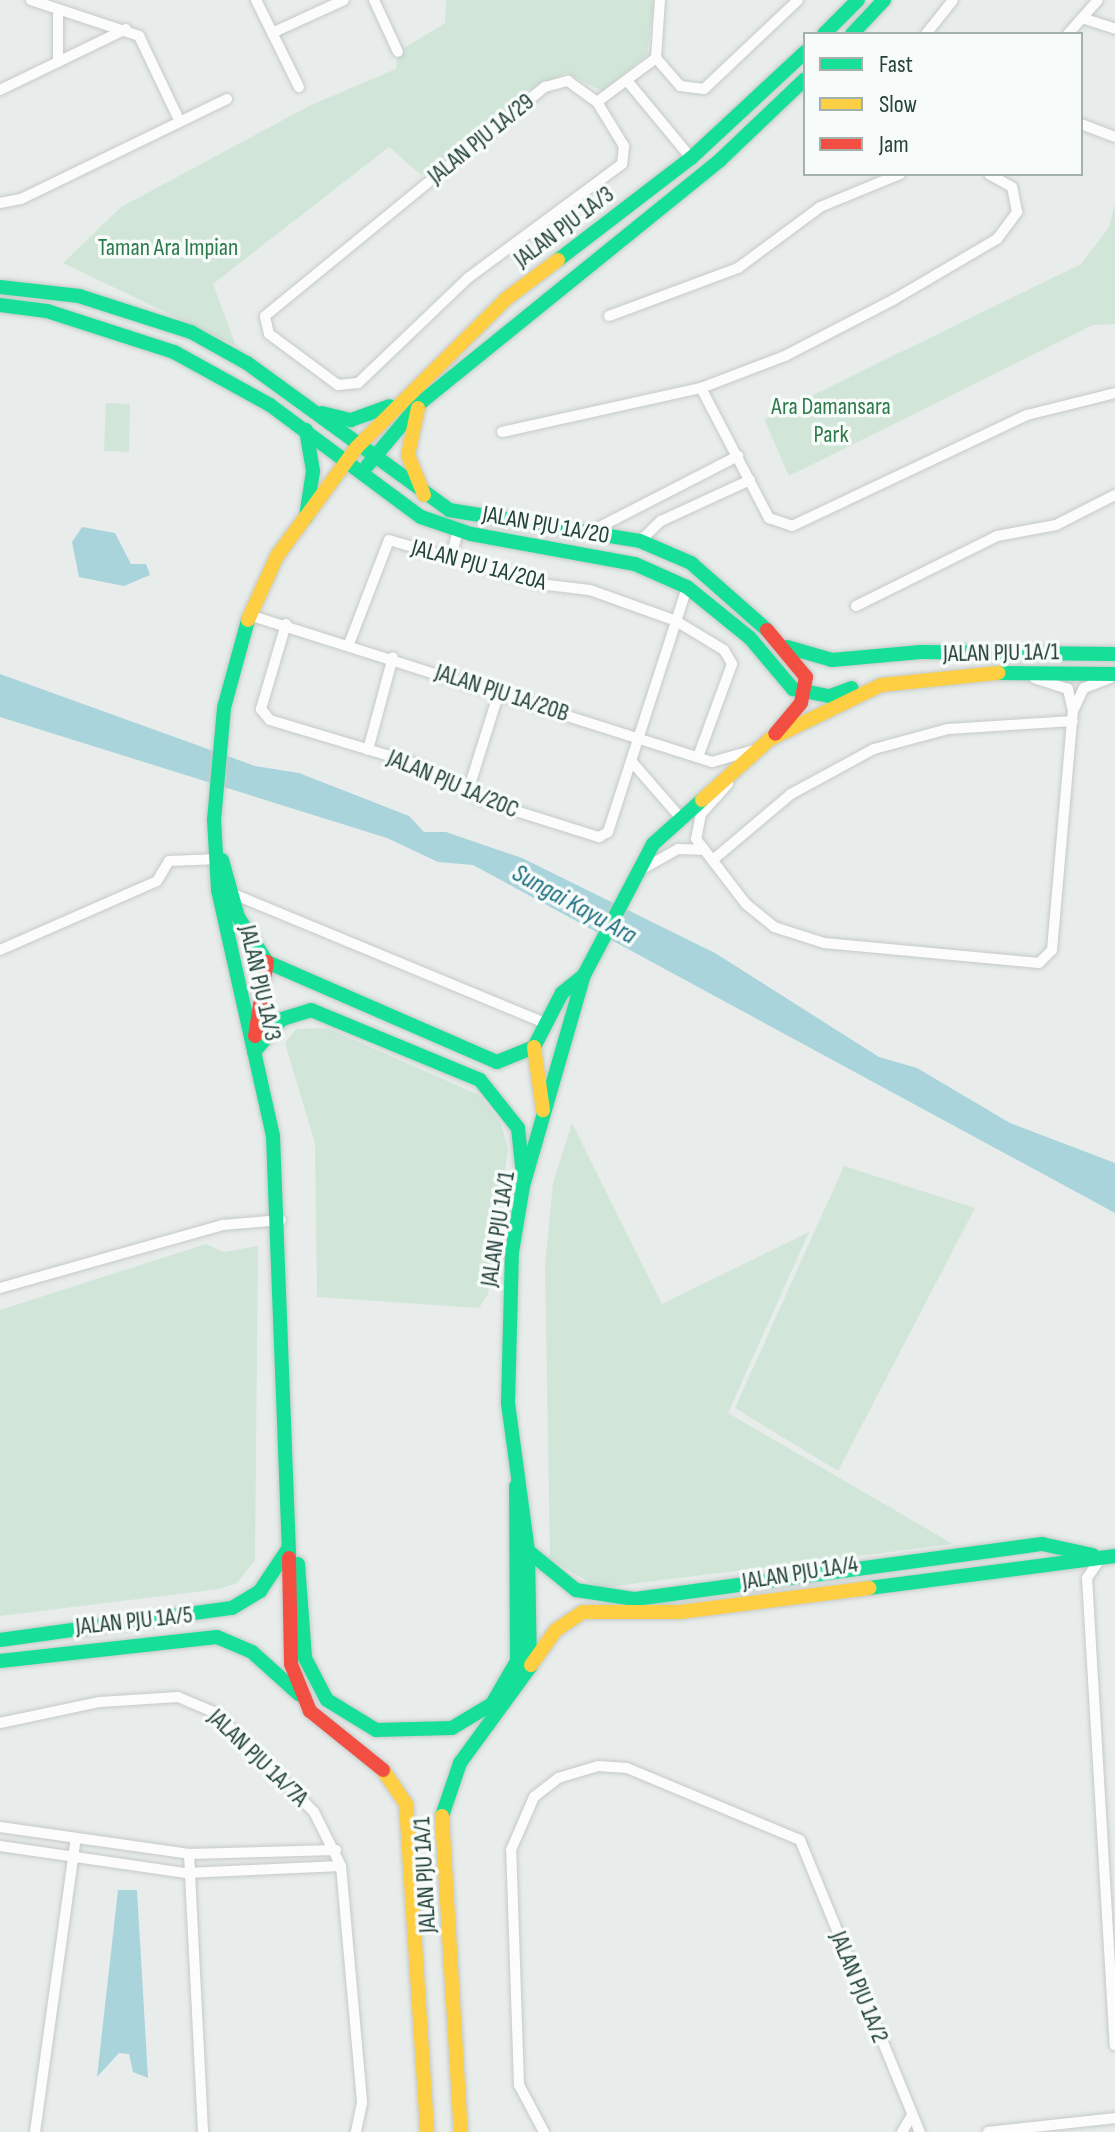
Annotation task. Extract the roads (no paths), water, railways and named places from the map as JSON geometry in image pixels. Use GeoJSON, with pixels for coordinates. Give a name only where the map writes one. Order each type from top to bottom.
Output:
{"type":"FeatureCollection","features":[{"type":"Feature","properties":{"kind":"street"},"geometry":{"type":"LineString","coordinates":[[31,0],[58,15],[126,29],[139,36],[179,120]]}},
{"type":"Feature","properties":{"kind":"street"},"geometry":{"type":"LineString","coordinates":[[256,0],[299,87]]}},
{"type":"Feature","properties":{"kind":"street"},"geometry":{"type":"LineString","coordinates":[[272,33],[344,0]]}},
{"type":"Feature","properties":{"kind":"street"},"geometry":{"type":"LineString","coordinates":[[374,0],[398,52]]}},
{"type":"Feature","properties":{"kind":"street"},"geometry":{"type":"LineString","coordinates":[[597,102],[629,83],[656,58],[660,0]]}},
{"type":"Feature","properties":{"kind":"street"},"geometry":{"type":"LineString","coordinates":[[656,58],[680,86],[704,89],[798,0]]}},
{"type":"Feature","properties":{"kind":"street"},"geometry":{"type":"LineString","coordinates":[[826,32],[858,0]]}},
{"type":"Feature","properties":{"kind":"street"},"geometry":{"type":"LineString","coordinates":[[854,32],[884,0]]}},
{"type":"Feature","properties":{"kind":"street"},"geometry":{"type":"LineString","coordinates":[[928,32],[953,0]]}},
{"type":"Feature","properties":{"kind":"street"},"geometry":{"type":"LineString","coordinates":[[1070,32],[1098,0]]}},
{"type":"Feature","properties":{"kind":"street"},"geometry":{"type":"LineString","coordinates":[[58,15],[58,62]]}},
{"type":"Feature","properties":{"kind":"street"},"geometry":{"type":"LineString","coordinates":[[1082,18],[1115,29]]}},
{"type":"Feature","properties":{"kind":"street"},"geometry":{"type":"LineString","coordinates":[[0,90],[126,29]]}},
{"type":"Feature","properties":{"kind":"street","name":"JALAN PJU 1A/3"},"geometry":{"type":"LineString","coordinates":[[357,447],[396,404],[506,299],[691,158],[803,54]]}},
{"type":"Feature","properties":{"kind":"street","name":"JALAN PJU 1A/29"},"geometry":{"type":"LineString","coordinates":[[568,81],[597,102],[624,146],[622,164],[468,278],[358,383],[338,385],[269,334],[265,316],[545,87],[568,81]]}},
{"type":"Feature","properties":{"kind":"street","name":"JALAN PJU 1A/3"},"geometry":{"type":"LineString","coordinates":[[290,1545],[281,1220],[214,828],[224,708],[249,615],[277,556],[306,517],[356,469],[373,459],[419,404],[720,160],[803,81]]}},
{"type":"Feature","properties":{"kind":"street"},"geometry":{"type":"LineString","coordinates":[[629,83],[691,158]]}},
{"type":"Feature","properties":{"kind":"street"},"geometry":{"type":"LineString","coordinates":[[0,203],[21,199],[227,99]]}},
{"type":"Feature","properties":{"kind":"street"},"geometry":{"type":"LineString","coordinates":[[1083,125],[1115,137]]}},
{"type":"Feature","properties":{"kind":"street"},"geometry":{"type":"LineString","coordinates":[[609,316],[738,268],[820,207],[895,176]]}},
{"type":"Feature","properties":{"kind":"street"},"geometry":{"type":"LineString","coordinates":[[502,432],[701,388],[785,356],[997,239],[1017,212],[1012,187],[993,176]]}},
{"type":"Feature","properties":{"kind":"street","name":"JALAN PJU 1A/20"},"geometry":{"type":"LineString","coordinates":[[0,287],[79,296],[191,332],[318,412],[373,459],[449,510],[640,541],[691,563],[786,647],[806,677],[805,694]]}},
{"type":"Feature","properties":{"kind":"street","name":"JALAN PJU 1A/20"},"geometry":{"type":"LineString","coordinates":[[0,305],[47,311],[174,352],[306,430],[421,517],[458,530],[635,564],[687,587],[805,694]]}},
{"type":"Feature","properties":{"kind":"street"},"geometry":{"type":"LineString","coordinates":[[701,388],[772,522],[798,526],[1027,415],[1115,393]]}},
{"type":"Feature","properties":{"kind":"street"},"geometry":{"type":"LineString","coordinates":[[318,412],[351,420],[396,404]]}},
{"type":"Feature","properties":{"kind":"street"},"geometry":{"type":"LineString","coordinates":[[419,404],[408,455],[424,495]]}},
{"type":"Feature","properties":{"kind":"street"},"geometry":{"type":"LineString","coordinates":[[306,430],[313,471],[306,517]]}},
{"type":"Feature","properties":{"kind":"street"},"geometry":{"type":"LineString","coordinates":[[356,469],[357,447]]}},
{"type":"Feature","properties":{"kind":"street","name":"JALAN PJU 1A/20"},"geometry":{"type":"LineString","coordinates":[[586,534],[738,456]]}},
{"type":"Feature","properties":{"kind":"street"},"geometry":{"type":"LineString","coordinates":[[640,541],[661,521],[750,480]]}},
{"type":"Feature","properties":{"kind":"street"},"geometry":{"type":"LineString","coordinates":[[856,606],[997,536],[1056,525],[1115,495]]}},
{"type":"Feature","properties":{"kind":"street"},"geometry":{"type":"LineString","coordinates":[[451,558],[458,530]]}},
{"type":"Feature","properties":{"kind":"street","name":"JALAN PJU 1A/20A"},"geometry":{"type":"LineString","coordinates":[[349,644],[384,542],[539,584],[590,590],[676,621],[724,650],[732,664],[698,757]]}},
{"type":"Feature","properties":{"kind":"street"},"geometry":{"type":"LineString","coordinates":[[678,815],[632,762],[687,587]]}},
{"type":"Feature","properties":{"kind":"street","name":"JALAN PJU 1A/20B"},"geometry":{"type":"LineString","coordinates":[[249,615],[393,657],[712,762],[755,750]]}},
{"type":"Feature","properties":{"kind":"street","name":"JALAN PJU 1A/20C"},"geometry":{"type":"LineString","coordinates":[[286,624],[261,709],[270,720],[368,750],[469,788],[484,801],[604,836],[632,762]]}},
{"type":"Feature","properties":{"kind":"street","name":"JALAN PJU 1A/1"},"geometry":{"type":"LineString","coordinates":[[786,647],[832,660],[921,652],[1115,654]]}},
{"type":"Feature","properties":{"kind":"street"},"geometry":{"type":"LineString","coordinates":[[368,750],[393,657]]}},
{"type":"Feature","properties":{"kind":"street"},"geometry":{"type":"LineString","coordinates":[[701,850],[695,829],[701,814],[770,739],[805,694],[830,696],[893,673],[953,672]]}},
{"type":"Feature","properties":{"kind":"street","name":"JALAN PJU 1A/1"},"geometry":{"type":"LineString","coordinates":[[461,2132],[442,1811],[460,1763],[530,1667],[528,1551],[518,1482],[508,1314],[523,1186],[586,972],[635,874],[678,815],[770,739],[881,685],[953,672],[1115,675]]}},
{"type":"Feature","properties":{"kind":"street"},"geometry":{"type":"LineString","coordinates":[[1013,673],[1060,683],[1073,716]]}},
{"type":"Feature","properties":{"kind":"street"},"geometry":{"type":"LineString","coordinates":[[635,874],[678,849],[701,850],[714,859],[762,919],[810,940],[1039,963],[1052,950],[1073,716],[1084,688],[1115,675]]}},
{"type":"Feature","properties":{"kind":"street"},"geometry":{"type":"LineString","coordinates":[[469,788],[499,692]]}},
{"type":"Feature","properties":{"kind":"street"},"geometry":{"type":"LineString","coordinates":[[714,859],[791,794],[874,749],[948,729],[1073,716]]}},
{"type":"Feature","properties":{"kind":"street"},"geometry":{"type":"LineString","coordinates":[[0,950],[157,881],[169,861],[218,859],[244,931],[267,962],[497,1062],[534,1047],[562,993],[586,972]]}},
{"type":"Feature","properties":{"kind":"street","name":"JALAN PJU 1A/3"},"geometry":{"type":"LineString","coordinates":[[231,893],[548,1024]]}},
{"type":"Feature","properties":{"kind":"street"},"geometry":{"type":"LineString","coordinates":[[254,1052],[267,962]]}},
{"type":"Feature","properties":{"kind":"street"},"geometry":{"type":"LineString","coordinates":[[254,1052],[282,1019],[311,1010],[480,1080],[518,1128],[523,1186]]}},
{"type":"Feature","properties":{"kind":"street"},"geometry":{"type":"LineString","coordinates":[[534,1047],[544,1114]]}},
{"type":"Feature","properties":{"kind":"street"},"geometry":{"type":"LineString","coordinates":[[0,1288],[223,1225],[281,1220]]}},
{"type":"Feature","properties":{"kind":"street"},"geometry":{"type":"LineString","coordinates":[[290,1525],[305,1658],[320,1690],[357,1724],[426,1733],[492,1704],[517,1661],[511,1499],[518,1482]]}},
{"type":"Feature","properties":{"kind":"street","name":"JALAN PJU 1A/4"},"geometry":{"type":"LineString","coordinates":[[530,1667],[575,1615],[1042,1544],[1108,1557]]}},
{"type":"Feature","properties":{"kind":"street","name":"JALAN PJU 1A/1"},"geometry":{"type":"LineString","coordinates":[[290,1545],[288,1641],[300,1696],[319,1721],[378,1763],[406,1804],[427,2132]]}},
{"type":"Feature","properties":{"kind":"street","name":"JALAN PJU 1A/5"},"geometry":{"type":"LineString","coordinates":[[0,1640],[232,1608],[260,1591],[290,1545]]}},
{"type":"Feature","properties":{"kind":"street","name":"JALAN PJU 1A/4"},"geometry":{"type":"LineString","coordinates":[[528,1551],[576,1590],[636,1606],[1108,1557]]}},
{"type":"Feature","properties":{"kind":"street"},"geometry":{"type":"LineString","coordinates":[[1087,1578],[1108,1557]]}},
{"type":"Feature","properties":{"kind":"street"},"geometry":{"type":"LineString","coordinates":[[1072,1561],[1087,1578],[1115,2045]]}},
{"type":"Feature","properties":{"kind":"street","name":"JALAN PJU 1A/5"},"geometry":{"type":"LineString","coordinates":[[0,1661],[217,1637],[252,1652],[300,1696]]}},
{"type":"Feature","properties":{"kind":"street","name":"JALAN PJU 1A/7A"},"geometry":{"type":"LineString","coordinates":[[0,1723],[139,1697],[198,1703],[314,1812],[336,1850],[341,1866],[362,2103],[356,2132]]}},
{"type":"Feature","properties":{"kind":"street","name":"JALAN PJU 1A/2"},"geometry":{"type":"LineString","coordinates":[[544,2132],[519,2085],[511,1850],[534,1797],[585,1770],[627,1768],[800,1840],[911,2117],[920,2132]]}},
{"type":"Feature","properties":{"kind":"street"},"geometry":{"type":"LineString","coordinates":[[0,1827],[189,1854],[336,1850]]}},
{"type":"Feature","properties":{"kind":"street"},"geometry":{"type":"LineString","coordinates":[[35,2132],[76,1838]]}},
{"type":"Feature","properties":{"kind":"street"},"geometry":{"type":"LineString","coordinates":[[0,1846],[186,1873],[341,1866]]}},
{"type":"Feature","properties":{"kind":"street"},"geometry":{"type":"LineString","coordinates":[[189,1854],[186,1873],[203,2132]]}},
{"type":"Feature","properties":{"kind":"street"},"geometry":{"type":"LineString","coordinates":[[902,2132],[911,2117]]}},
{"type":"Feature","properties":{"kind":"street"},"geometry":{"type":"LineString","coordinates":[[988,2132],[1115,2118]]}},
{"type":"Feature","properties":{"kind":"water"},"geometry":{"type":"Polygon","coordinates":[[[82,527],[115,533],[131,564],[146,564],[150,575],[124,586],[79,577],[72,542],[82,527]]]}},
{"type":"Feature","properties":{"kind":"water","name":"Sungai Kayu Ara"},"geometry":{"type":"Polygon","coordinates":[[[0,674],[255,766],[299,773],[409,816],[424,832],[446,832],[522,858],[715,953],[879,1057],[917,1068],[1010,1123],[1115,1163],[1115,1213],[473,865],[438,862],[387,838],[0,717],[0,674]]]}},
{"type":"Feature","properties":{"kind":"water"},"geometry":{"type":"Polygon","coordinates":[[[118,1890],[137,1890],[148,2078],[133,2072],[129,2054],[119,2053],[97,2077],[118,1890]]]}},
{"type":"Feature","properties":{"kind":"park label","name":"Taman Ara Impian"},"geometry":{"type":"Point","coordinates":[168,248]}},
{"type":"Feature","properties":{"kind":"park label","name":"Ara Damansara Park"},"geometry":{"type":"Point","coordinates":[831,421]}}]}
